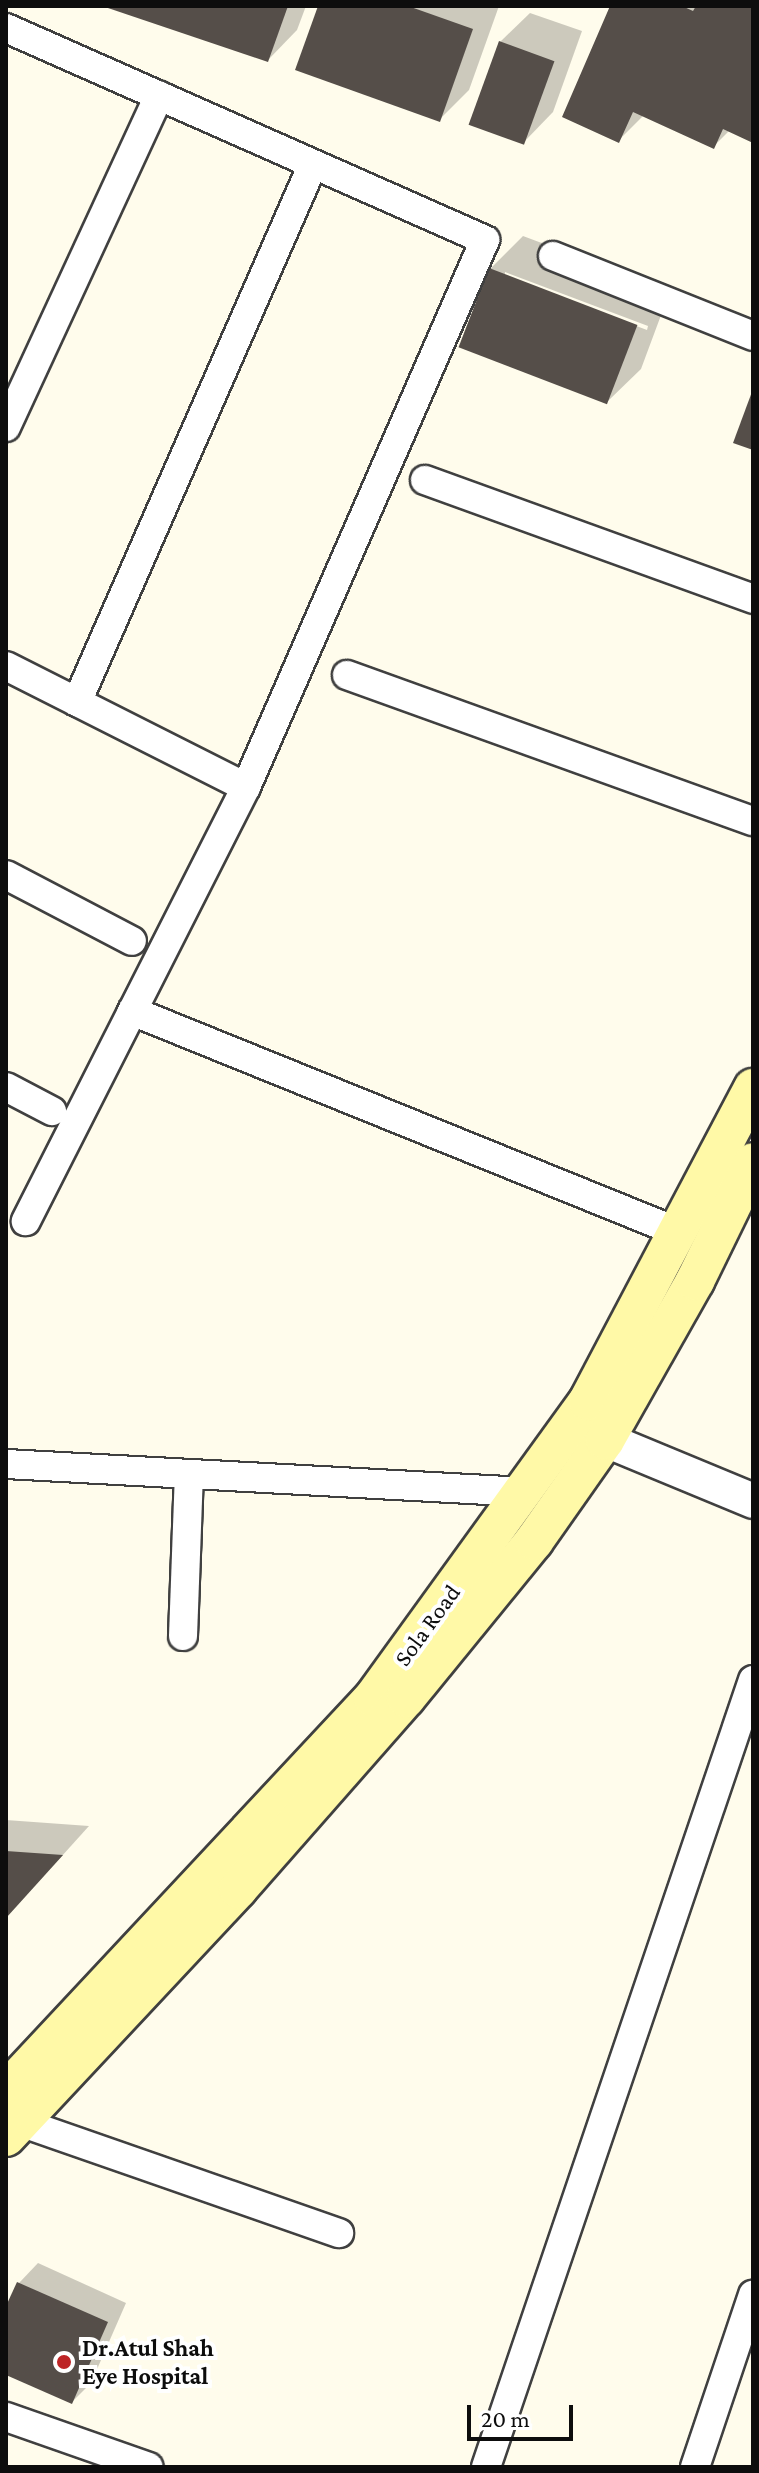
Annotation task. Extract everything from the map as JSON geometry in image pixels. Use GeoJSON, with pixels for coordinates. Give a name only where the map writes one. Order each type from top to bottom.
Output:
{"type":"FeatureCollection","features":[{"type":"Feature","properties":{"kind":"main road","name":"Sola Road"},"geometry":{"type":"LineString","coordinates":[[11,2117],[373,1698],[524,1492],[570,1425],[678,1232],[753,1088]]}},
{"type":"Feature","properties":{"kind":"main road","name":"Sola Road"},"geometry":{"type":"LineString","coordinates":[[11,2117],[238,1889],[406,1698],[534,1541],[605,1440],[695,1281],[753,1162]]}},
{"type":"Feature","properties":{"kind":"street"},"geometry":{"type":"LineString","coordinates":[[6,28],[485,240],[246,787],[26,1221]]}},
{"type":"Feature","properties":{"kind":"street"},"geometry":{"type":"LineString","coordinates":[[6,427],[159,96]]}},
{"type":"Feature","properties":{"kind":"street"},"geometry":{"type":"LineString","coordinates":[[77,702],[313,164]]}},
{"type":"Feature","properties":{"kind":"street"},"geometry":{"type":"LineString","coordinates":[[553,256],[753,336]]}},
{"type":"Feature","properties":{"kind":"street"},"geometry":{"type":"LineString","coordinates":[[425,480],[753,599]]}},
{"type":"Feature","properties":{"kind":"street"},"geometry":{"type":"LineString","coordinates":[[6,666],[246,787]]}},
{"type":"Feature","properties":{"kind":"street"},"geometry":{"type":"LineString","coordinates":[[347,675],[753,821]]}},
{"type":"Feature","properties":{"kind":"street"},"geometry":{"type":"LineString","coordinates":[[6,875],[132,941]]}},
{"type":"Feature","properties":{"kind":"street"},"geometry":{"type":"LineString","coordinates":[[132,1011],[678,1232]]}},
{"type":"Feature","properties":{"kind":"street"},"geometry":{"type":"LineString","coordinates":[[6,1087],[52,1111]]}},
{"type":"Feature","properties":{"kind":"street"},"geometry":{"type":"LineString","coordinates":[[570,1425],[753,1501]]}},
{"type":"Feature","properties":{"kind":"street"},"geometry":{"type":"LineString","coordinates":[[6,1464],[524,1492]]}},
{"type":"Feature","properties":{"kind":"street"},"geometry":{"type":"LineString","coordinates":[[183,1636],[189,1474]]}},
{"type":"Feature","properties":{"kind":"street"},"geometry":{"type":"LineString","coordinates":[[486,2467],[753,1680]]}},
{"type":"Feature","properties":{"kind":"street"},"geometry":{"type":"LineString","coordinates":[[11,2117],[339,2233]]}},
{"type":"Feature","properties":{"kind":"street"},"geometry":{"type":"LineString","coordinates":[[695,2467],[753,2295]]}},
{"type":"Feature","properties":{"kind":"street"},"geometry":{"type":"LineString","coordinates":[[6,2417],[149,2467]]}},
{"type":"Feature","properties":{"kind":"building"},"geometry":{"type":"Polygon","coordinates":[[[102,6],[288,6],[268,62],[102,6]]]}},
{"type":"Feature","properties":{"kind":"building"},"geometry":{"type":"Polygon","coordinates":[[[318,6],[408,6],[473,29],[440,122],[295,70],[318,6]]]}},
{"type":"Feature","properties":{"kind":"building"},"geometry":{"type":"Polygon","coordinates":[[[610,6],[682,6],[693,11],[696,6],[753,6],[753,143],[723,129],[714,149],[633,112],[619,143],[562,117],[610,6]]]}},
{"type":"Feature","properties":{"kind":"building"},"geometry":{"type":"Polygon","coordinates":[[[499,41],[554,61],[524,145],[469,125],[499,41]]]}},
{"type":"Feature","properties":{"kind":"building"},"geometry":{"type":"Polygon","coordinates":[[[489,268],[637,325],[607,404],[459,347],[489,268]]]}},
{"type":"Feature","properties":{"kind":"building"},"geometry":{"type":"Polygon","coordinates":[[[753,389],[753,450],[733,443],[753,389]]]}},
{"type":"Feature","properties":{"kind":"building"},"geometry":{"type":"Polygon","coordinates":[[[6,1851],[63,1855],[6,1918],[6,1851]]]}},
{"type":"Feature","properties":{"kind":"building"},"geometry":{"type":"Polygon","coordinates":[[[17,2282],[108,2322],[72,2404],[6,2375],[6,2306],[17,2282]]]}},
{"type":"Feature","properties":{"kind":"place","name":"Dr.Atul Shah Eye Hospital"},"geometry":{"type":"Point","coordinates":[64,2362]}}]}
